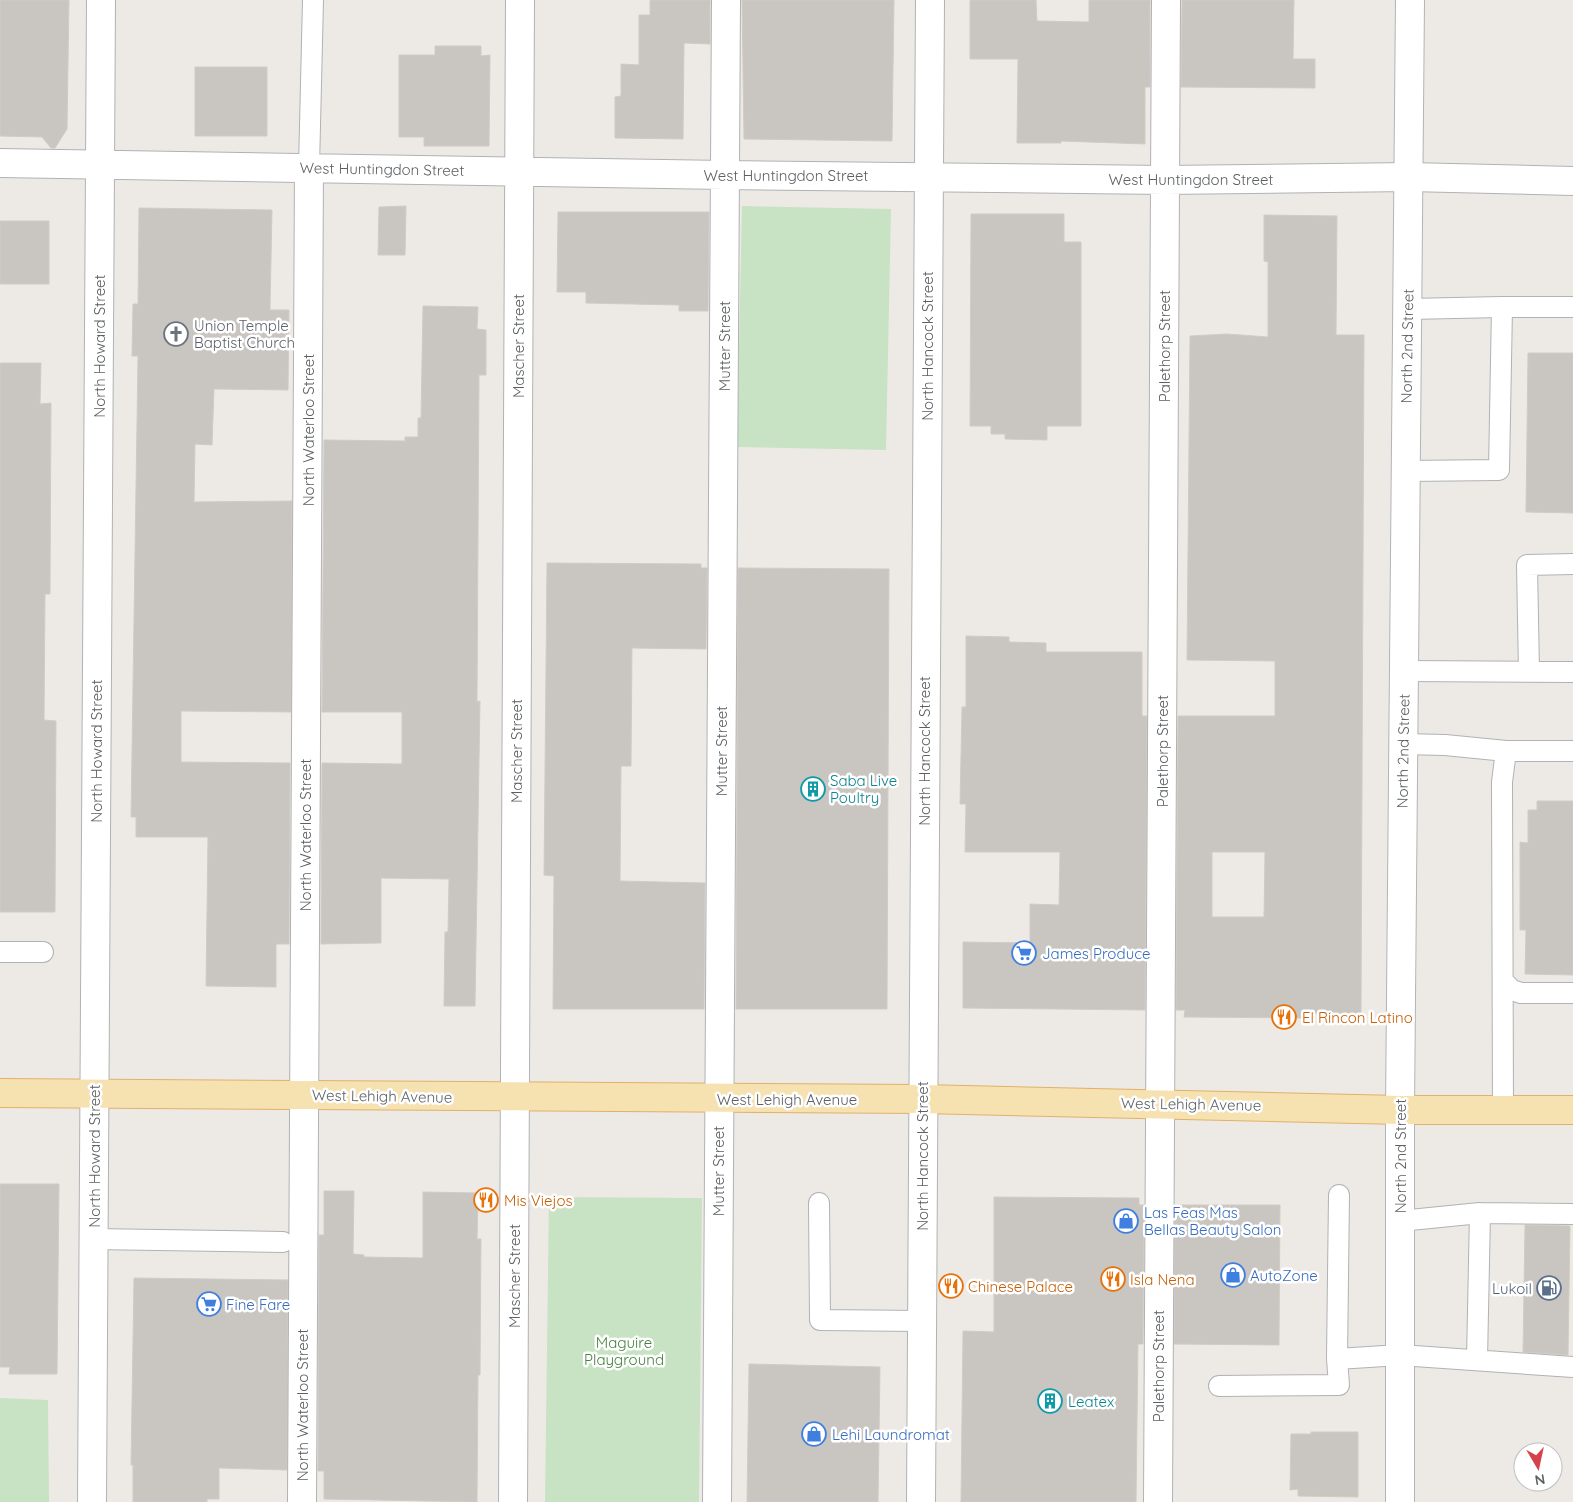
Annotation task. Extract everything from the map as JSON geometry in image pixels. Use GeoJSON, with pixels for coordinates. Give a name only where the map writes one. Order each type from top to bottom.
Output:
{"type":"FeatureCollection","features":[{"type":"Feature","properties":{"kind":"main road","name":"West Lehigh Avenue"},"geometry":{"type":"LineString","coordinates":[[0,1093],[922,1100],[1159,1103],[1400,1110],[1573,1110]]}},
{"type":"Feature","properties":{"kind":"street","name":"North Howard Street"},"geometry":{"type":"LineString","coordinates":[[92,1502],[101,0]]}},
{"type":"Feature","properties":{"kind":"street","name":"Mascher Street"},"geometry":{"type":"LineString","coordinates":[[513,1502],[520,0]]}},
{"type":"Feature","properties":{"kind":"street","name":"Mutter Street"},"geometry":{"type":"LineString","coordinates":[[717,1502],[726,0]]}},
{"type":"Feature","properties":{"kind":"street","name":"North Hancock Street"},"geometry":{"type":"LineString","coordinates":[[921,1502],[930,0]]}},
{"type":"Feature","properties":{"kind":"street","name":"Palethorp Street"},"geometry":{"type":"LineString","coordinates":[[1158,1502],[1166,0]]}},
{"type":"Feature","properties":{"kind":"street","name":"North 2nd Street"},"geometry":{"type":"LineString","coordinates":[[1400,1502],[1400,1110],[1410,0]]}},
{"type":"Feature","properties":{"kind":"street","name":"West Huntingdon Street"},"geometry":{"type":"LineString","coordinates":[[0,163],[725,175],[1166,180],[1409,177],[1573,181]]}},
{"type":"Feature","properties":{"kind":"street","name":"North Waterloo Street"},"geometry":{"type":"LineString","coordinates":[[302,1502],[301,1095],[310,167]]}},
{"type":"Feature","properties":{"kind":"lane"},"geometry":{"type":"LineString","coordinates":[[310,167],[313,0]]}},
{"type":"Feature","properties":{"kind":"lane"},"geometry":{"type":"LineString","coordinates":[[1406,471],[1500,470],[1502,307]]}},
{"type":"Feature","properties":{"kind":"lane"},"geometry":{"type":"LineString","coordinates":[[1408,309],[1573,307]]}},
{"type":"Feature","properties":{"kind":"lane"},"geometry":{"type":"LineString","coordinates":[[1529,672],[1527,565],[1573,564]]}},
{"type":"Feature","properties":{"kind":"lane"},"geometry":{"type":"LineString","coordinates":[[1404,671],[1573,672]]}},
{"type":"Feature","properties":{"kind":"lane"},"geometry":{"type":"LineString","coordinates":[[1403,744],[1445,745],[1506,751],[1573,752]]}},
{"type":"Feature","properties":{"kind":"lane"},"geometry":{"type":"LineString","coordinates":[[1503,1110],[1502,782],[1506,751]]}},
{"type":"Feature","properties":{"kind":"lane"},"geometry":{"type":"LineString","coordinates":[[0,952],[43,952]]}},
{"type":"Feature","properties":{"kind":"lane"},"geometry":{"type":"LineString","coordinates":[[1503,981],[1512,990],[1520,993],[1573,993]]}},
{"type":"Feature","properties":{"kind":"lane"},"geometry":{"type":"LineString","coordinates":[[1219,1386],[1338,1385],[1339,1194]]}},
{"type":"Feature","properties":{"kind":"lane"},"geometry":{"type":"LineString","coordinates":[[819,1203],[820,1320],[921,1320]]}},
{"type":"Feature","properties":{"kind":"lane"},"geometry":{"type":"LineString","coordinates":[[1400,1221],[1480,1214],[1573,1214]]}},
{"type":"Feature","properties":{"kind":"lane"},"geometry":{"type":"LineString","coordinates":[[1477,1360],[1480,1214]]}},
{"type":"Feature","properties":{"kind":"lane"},"geometry":{"type":"LineString","coordinates":[[93,1239],[283,1242]]}},
{"type":"Feature","properties":{"kind":"lane"},"geometry":{"type":"LineString","coordinates":[[1337,1359],[1400,1355],[1573,1367]]}},
{"type":"Feature","properties":{"kind":"green space"},"geometry":{"type":"Polygon","coordinates":[[[742,206],[891,209],[886,450],[737,447],[742,206]]]}},
{"type":"Feature","properties":{"kind":"green space","name":"Maguire Playground"},"geometry":{"type":"Polygon","coordinates":[[[549,1197],[702,1198],[699,1502],[545,1502],[549,1197]]]}},
{"type":"Feature","properties":{"kind":"green space"},"geometry":{"type":"Polygon","coordinates":[[[0,1398],[48,1400],[49,1502],[0,1502],[0,1398]]]}},
{"type":"Feature","properties":{"kind":"building"},"geometry":{"type":"Polygon","coordinates":[[[0,0],[69,0],[67,129],[55,148],[51,148],[42,137],[0,136],[0,0]]]}},
{"type":"Feature","properties":{"kind":"building"},"geometry":{"type":"Polygon","coordinates":[[[650,0],[710,0],[710,44],[684,43],[683,139],[615,138],[615,97],[621,96],[621,64],[639,65],[639,15],[650,15],[650,0]]]}},
{"type":"Feature","properties":{"kind":"building"},"geometry":{"type":"Polygon","coordinates":[[[742,0],[894,0],[892,141],[744,139],[742,0]]]}},
{"type":"Feature","properties":{"kind":"building"},"geometry":{"type":"Polygon","coordinates":[[[970,0],[1036,0],[1037,21],[1089,22],[1089,0],[1150,0],[1150,87],[1145,87],[1145,144],[1061,141],[1061,143],[1017,143],[1018,59],[970,59],[970,0]]]}},
{"type":"Feature","properties":{"kind":"building"},"geometry":{"type":"Polygon","coordinates":[[[1182,0],[1294,0],[1293,59],[1315,59],[1315,88],[1181,87],[1182,0]]]}},
{"type":"Feature","properties":{"kind":"building"},"geometry":{"type":"Polygon","coordinates":[[[435,46],[481,46],[481,56],[490,55],[489,146],[424,146],[424,137],[399,137],[399,55],[435,55],[435,46]]]}},
{"type":"Feature","properties":{"kind":"building"},"geometry":{"type":"Polygon","coordinates":[[[195,67],[267,67],[267,136],[195,136],[195,67]]]}},
{"type":"Feature","properties":{"kind":"building"},"geometry":{"type":"Polygon","coordinates":[[[406,206],[405,255],[378,255],[379,207],[406,206]]]}},
{"type":"Feature","properties":{"kind":"building"},"geometry":{"type":"Polygon","coordinates":[[[139,208],[272,210],[270,310],[289,310],[288,390],[214,389],[212,445],[195,444],[194,502],[292,501],[291,712],[181,711],[181,762],[290,763],[289,944],[276,944],[276,987],[206,986],[208,837],[136,837],[136,817],[131,817],[138,356],[132,356],[133,304],[138,304],[139,208]]]}},
{"type":"Feature","properties":{"kind":"building"},"geometry":{"type":"Polygon","coordinates":[[[558,212],[709,212],[708,311],[679,311],[679,305],[586,303],[586,292],[557,292],[558,212]]]}},
{"type":"Feature","properties":{"kind":"building"},"geometry":{"type":"Polygon","coordinates":[[[971,214],[1064,214],[1064,242],[1081,242],[1081,426],[1047,426],[1047,440],[1005,439],[1005,434],[991,434],[991,426],[970,426],[971,214]]]}},
{"type":"Feature","properties":{"kind":"building"},"geometry":{"type":"Polygon","coordinates":[[[1264,215],[1337,216],[1336,335],[1364,335],[1361,1014],[1305,1013],[1305,1018],[1184,1017],[1185,1010],[1176,1010],[1178,716],[1275,716],[1275,661],[1187,660],[1190,336],[1227,334],[1268,337],[1268,262],[1264,261],[1264,215]],[[1212,852],[1212,917],[1264,917],[1265,852],[1212,852]]]}},
{"type":"Feature","properties":{"kind":"building"},"geometry":{"type":"Polygon","coordinates":[[[0,221],[49,221],[49,284],[0,284],[0,221]]]}},
{"type":"Feature","properties":{"kind":"building"},"geometry":{"type":"Polygon","coordinates":[[[423,306],[478,307],[477,329],[486,330],[486,375],[479,375],[477,702],[480,701],[475,1006],[444,1006],[445,932],[448,932],[449,879],[381,878],[381,943],[321,944],[322,763],[402,764],[402,712],[322,712],[324,440],[405,441],[405,437],[418,437],[418,418],[421,418],[423,306]]]}},
{"type":"Feature","properties":{"kind":"building"},"geometry":{"type":"Polygon","coordinates":[[[1528,353],[1573,353],[1573,513],[1526,512],[1528,353]]]}},
{"type":"Feature","properties":{"kind":"building"},"geometry":{"type":"Polygon","coordinates":[[[0,363],[41,363],[40,404],[51,403],[50,594],[45,594],[44,720],[56,721],[55,912],[0,912],[0,363]]]}},
{"type":"Feature","properties":{"kind":"building"},"geometry":{"type":"Polygon","coordinates":[[[547,563],[701,564],[701,568],[707,568],[706,649],[632,648],[631,766],[621,766],[620,881],[705,883],[704,1009],[553,1009],[554,876],[544,875],[547,563]]]}},
{"type":"Feature","properties":{"kind":"building","name":"Saba Live Poultry"},"geometry":{"type":"Polygon","coordinates":[[[738,568],[889,569],[887,1009],[736,1009],[738,568]]]}},
{"type":"Feature","properties":{"kind":"building"},"geometry":{"type":"Polygon","coordinates":[[[966,636],[1009,637],[1009,642],[1046,643],[1046,652],[1142,652],[1142,716],[1147,716],[1145,1010],[963,1008],[963,942],[1030,943],[1030,904],[1059,905],[1060,852],[965,852],[966,804],[960,804],[962,707],[966,707],[966,636]]]}},
{"type":"Feature","properties":{"kind":"building"},"geometry":{"type":"Polygon","coordinates":[[[1537,801],[1573,801],[1573,975],[1525,974],[1526,930],[1520,930],[1520,842],[1528,843],[1528,810],[1537,810],[1537,801]]]}},
{"type":"Feature","properties":{"kind":"building"},"geometry":{"type":"Polygon","coordinates":[[[0,1184],[59,1184],[57,1374],[9,1374],[10,1367],[0,1367],[0,1184]]]}},
{"type":"Feature","properties":{"kind":"building"},"geometry":{"type":"Polygon","coordinates":[[[324,1191],[354,1191],[353,1254],[364,1255],[364,1257],[423,1258],[423,1192],[478,1193],[477,1239],[481,1239],[477,1502],[324,1499],[324,1471],[318,1471],[319,1235],[324,1235],[324,1191]]]}},
{"type":"Feature","properties":{"kind":"building"},"geometry":{"type":"Polygon","coordinates":[[[994,1197],[1139,1198],[1139,1205],[1144,1205],[1143,1344],[1138,1344],[1136,1502],[961,1502],[963,1331],[994,1332],[994,1197]]]}},
{"type":"Feature","properties":{"kind":"building","name":"AutoZone"},"geometry":{"type":"Polygon","coordinates":[[[1175,1205],[1280,1205],[1279,1345],[1174,1344],[1175,1205]]]}},
{"type":"Feature","properties":{"kind":"building","name":"Lukoil"},"geometry":{"type":"Polygon","coordinates":[[[1525,1225],[1570,1226],[1568,1355],[1523,1352],[1525,1225]]]}},
{"type":"Feature","properties":{"kind":"building"},"geometry":{"type":"Polygon","coordinates":[[[134,1278],[288,1280],[287,1470],[219,1468],[219,1499],[207,1499],[207,1502],[133,1502],[133,1465],[131,1465],[134,1278]]]}},
{"type":"Feature","properties":{"kind":"building","name":"Lehi Laundromat"},"geometry":{"type":"Polygon","coordinates":[[[749,1364],[880,1367],[878,1502],[747,1502],[749,1364]]]}},
{"type":"Feature","properties":{"kind":"building"},"geometry":{"type":"Polygon","coordinates":[[[1311,1432],[1358,1432],[1358,1497],[1298,1496],[1298,1489],[1290,1490],[1291,1434],[1311,1434],[1311,1432]]]}},
{"type":"Feature","properties":{"kind":"place","name":"Union Temple Baptist Church"},"geometry":{"type":"Point","coordinates":[176,334]}},
{"type":"Feature","properties":{"kind":"place","name":"Saba Live Poultry"},"geometry":{"type":"Point","coordinates":[813,789]}},
{"type":"Feature","properties":{"kind":"place","name":"James Produce"},"geometry":{"type":"Point","coordinates":[1024,953]}},
{"type":"Feature","properties":{"kind":"place","name":"El Rincon Latino"},"geometry":{"type":"Point","coordinates":[1284,1017]}},
{"type":"Feature","properties":{"kind":"place","name":"Mis Viejos"},"geometry":{"type":"Point","coordinates":[486,1200]}},
{"type":"Feature","properties":{"kind":"place","name":"Las Feas Mas Bellas Beauty Salon"},"geometry":{"type":"Point","coordinates":[1126,1221]}},
{"type":"Feature","properties":{"kind":"place","name":"AutoZone"},"geometry":{"type":"Point","coordinates":[1233,1275]}},
{"type":"Feature","properties":{"kind":"place","name":"Isla Nena"},"geometry":{"type":"Point","coordinates":[1113,1279]}},
{"type":"Feature","properties":{"kind":"place","name":"Chinese Palace"},"geometry":{"type":"Point","coordinates":[951,1286]}},
{"type":"Feature","properties":{"kind":"place","name":"Lukoil"},"geometry":{"type":"Point","coordinates":[1549,1288]}},
{"type":"Feature","properties":{"kind":"place","name":"Fine Fare"},"geometry":{"type":"Point","coordinates":[209,1304]}},
{"type":"Feature","properties":{"kind":"place","name":"Leatex"},"geometry":{"type":"Point","coordinates":[1050,1401]}},
{"type":"Feature","properties":{"kind":"place","name":"Lehi Laundromat"},"geometry":{"type":"Point","coordinates":[814,1434]}}]}
